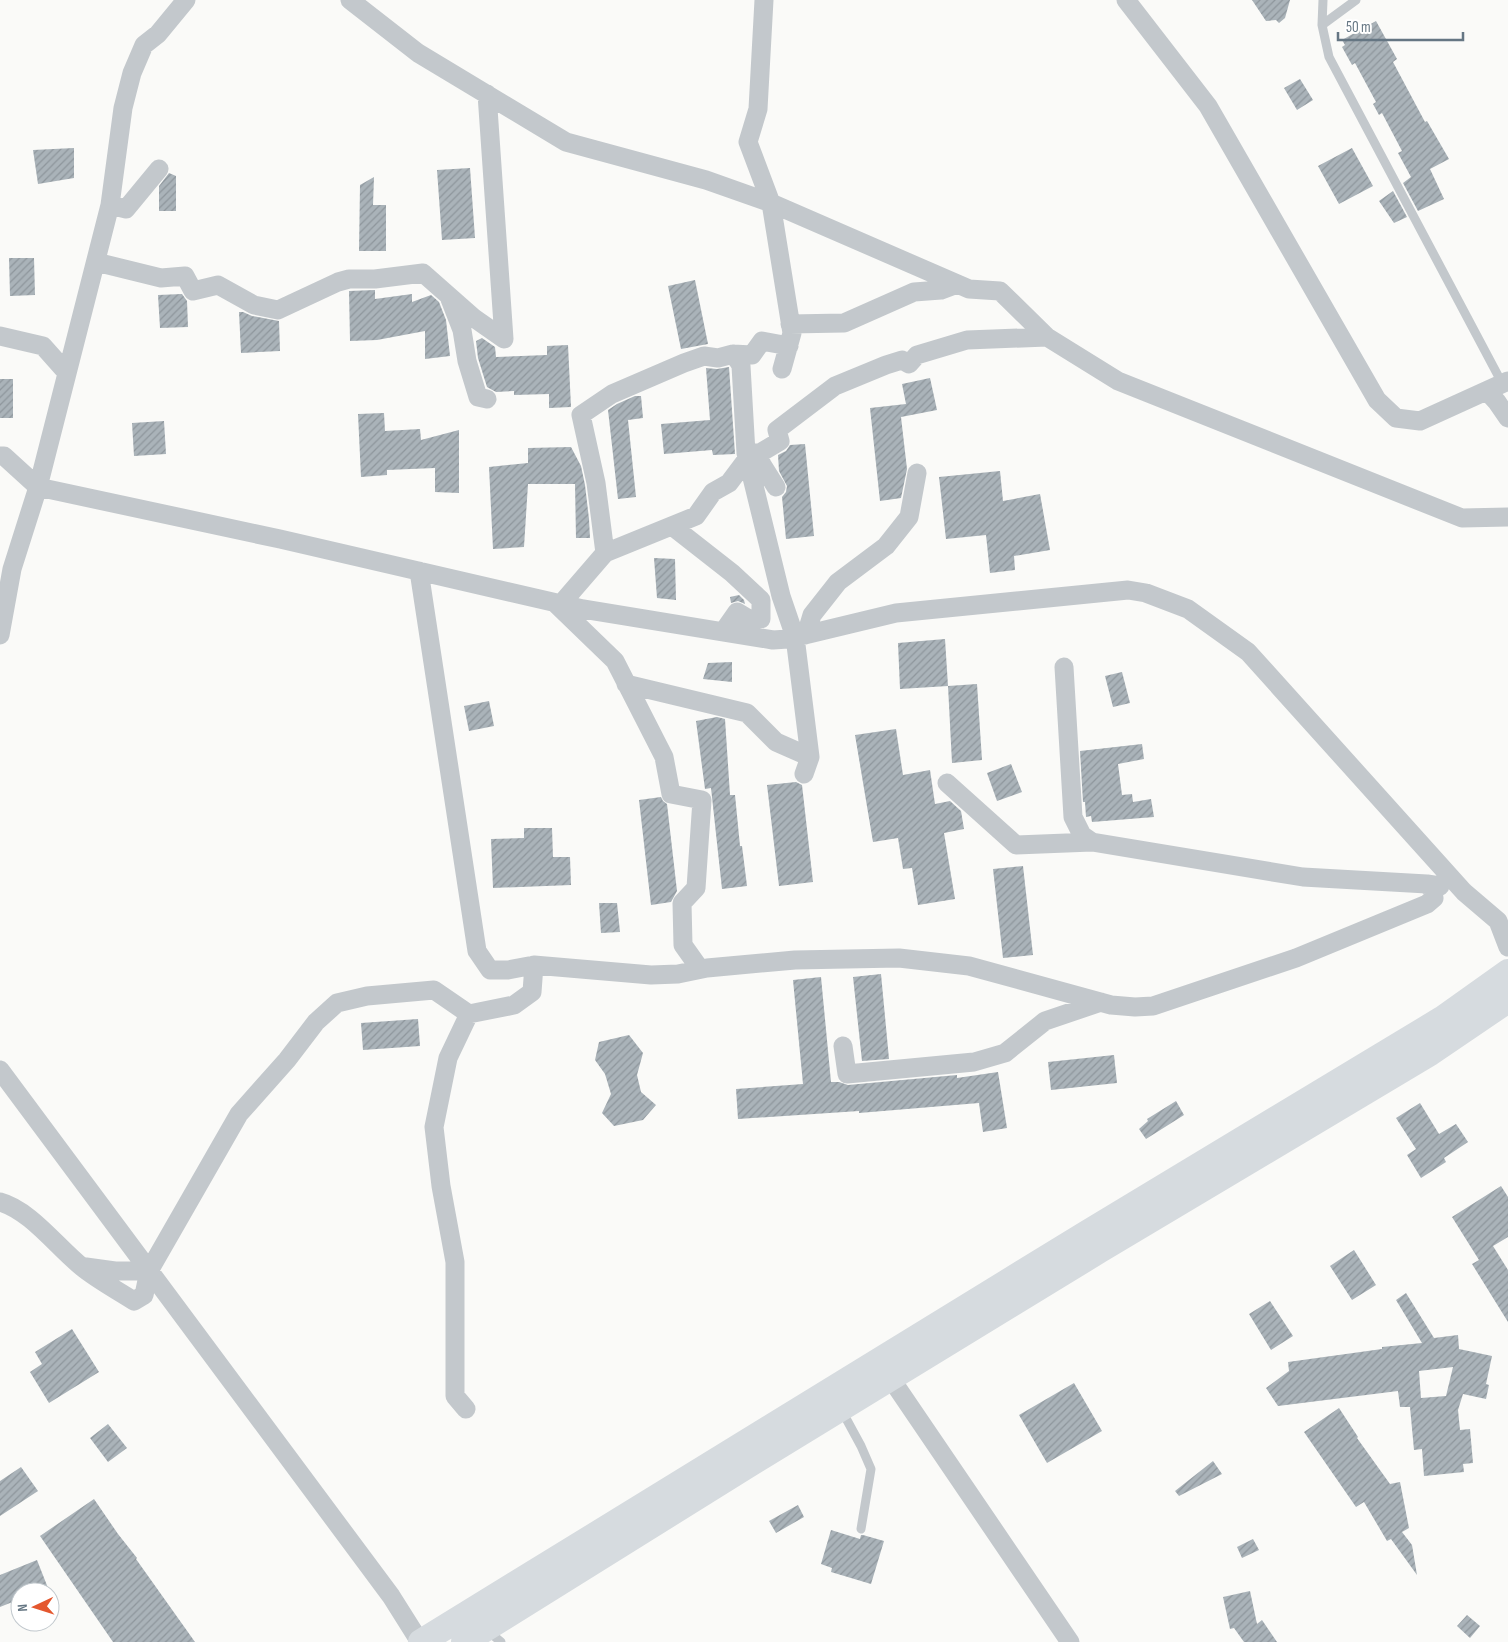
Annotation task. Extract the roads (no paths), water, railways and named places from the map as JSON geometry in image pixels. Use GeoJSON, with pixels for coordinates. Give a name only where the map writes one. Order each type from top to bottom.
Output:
{"type":"FeatureCollection","features":[{"type":"Feature","properties":{"kind":"main road"},"geometry":{"type":"LineString","coordinates":[[421,1642],[884,1369],[1442,1019],[1508,972]]}},
{"type":"Feature","properties":{"kind":"main road"},"geometry":{"type":"LineString","coordinates":[[464,1642],[493,1635],[840,1409],[884,1369],[1100,1250],[1430,1053],[1508,1000]]}},
{"type":"Feature","properties":{"kind":"street"},"geometry":{"type":"LineString","coordinates":[[0,635],[6,567],[38,487],[96,262],[110,205],[123,108],[132,73],[144,45],[158,34],[186,0]]}},
{"type":"Feature","properties":{"kind":"street"},"geometry":{"type":"LineString","coordinates":[[350,0],[418,53],[566,142],[706,180],[771,203],[969,289],[1000,291],[1047,337],[1118,381],[1462,518],[1508,517]]}},
{"type":"Feature","properties":{"kind":"street"},"geometry":{"type":"LineString","coordinates":[[764,0],[758,109],[748,142],[771,203],[792,333],[782,369]]}},
{"type":"Feature","properties":{"kind":"street"},"geometry":{"type":"LineString","coordinates":[[1126,0],[1208,106],[1377,400],[1396,418],[1420,421],[1499,385]]}},
{"type":"Feature","properties":{"kind":"street"},"geometry":{"type":"LineString","coordinates":[[96,262],[162,278],[186,276],[193,291],[218,285],[254,305],[278,310],[338,282],[349,279],[423,273],[474,318],[504,339],[487,94]]}},
{"type":"Feature","properties":{"kind":"street"},"geometry":{"type":"LineString","coordinates":[[110,205],[126,209],[159,169]]}},
{"type":"Feature","properties":{"kind":"street"},"geometry":{"type":"LineString","coordinates":[[790,324],[844,323],[914,292],[941,290],[957,284]]}},
{"type":"Feature","properties":{"kind":"street"},"geometry":{"type":"LineString","coordinates":[[449,296],[462,330],[467,361],[478,397],[487,399]]}},
{"type":"Feature","properties":{"kind":"street"},"geometry":{"type":"LineString","coordinates":[[0,336],[43,346],[67,373]]}},
{"type":"Feature","properties":{"kind":"street"},"geometry":{"type":"LineString","coordinates":[[558,603],[605,553],[696,516],[713,492],[728,483],[751,455],[780,441],[777,430],[835,386],[902,360],[909,364],[917,355],[967,340],[1047,337]]}},
{"type":"Feature","properties":{"kind":"street"},"geometry":{"type":"LineString","coordinates":[[605,553],[596,483],[580,416],[612,394],[704,356],[718,358],[733,354],[752,355],[762,341],[788,346]]}},
{"type":"Feature","properties":{"kind":"street"},"geometry":{"type":"LineString","coordinates":[[626,684],[747,713],[776,742],[807,766],[800,636],[781,596],[751,455],[741,366],[733,354]]}},
{"type":"Feature","properties":{"kind":"street"},"geometry":{"type":"LineString","coordinates":[[1499,385],[1497,402],[1508,418]]}},
{"type":"Feature","properties":{"kind":"street"},"geometry":{"type":"LineString","coordinates":[[751,455],[761,463],[776,487]]}},
{"type":"Feature","properties":{"kind":"street"},"geometry":{"type":"LineString","coordinates":[[0,456],[4,456],[38,487],[280,539],[583,609],[773,640],[800,636],[896,613],[1128,590],[1146,593],[1188,609],[1248,652],[1464,892],[1498,921],[1508,947]]}},
{"type":"Feature","properties":{"kind":"street"},"geometry":{"type":"LineString","coordinates":[[800,636],[812,615],[838,582],[886,546],[909,517],[917,473]]}},
{"type":"Feature","properties":{"kind":"street"},"geometry":{"type":"LineString","coordinates":[[672,526],[732,573],[760,600],[761,619],[752,620],[737,612],[724,632]]}},
{"type":"Feature","properties":{"kind":"street"},"geometry":{"type":"LineString","coordinates":[[419,571],[477,951],[490,970],[508,970],[534,965],[651,975],[678,974],[700,969],[795,960],[899,958],[969,966],[1101,1002],[1135,1008],[1153,1006],[1296,958],[1427,904],[1434,898],[1433,891],[1427,884]]}},
{"type":"Feature","properties":{"kind":"street"},"geometry":{"type":"LineString","coordinates":[[558,603],[615,661],[664,756],[671,794],[702,800],[696,888],[682,903],[684,945],[700,969]]}},
{"type":"Feature","properties":{"kind":"street"},"geometry":{"type":"LineString","coordinates":[[1064,667],[1073,817],[1082,835],[1092,842]]}},
{"type":"Feature","properties":{"kind":"street"},"geometry":{"type":"LineString","coordinates":[[947,782],[1016,845],[1092,842],[1303,877],[1427,884],[1464,892]]}},
{"type":"Feature","properties":{"kind":"street"},"geometry":{"type":"LineString","coordinates":[[0,1202],[10,1204],[42,1229],[81,1266],[134,1301],[144,1295],[150,1271],[239,1114],[287,1060],[316,1022],[337,1003],[367,996],[434,990],[469,1014],[514,1005],[532,992],[534,965]]}},
{"type":"Feature","properties":{"kind":"street"},"geometry":{"type":"LineString","coordinates":[[843,1046],[847,1074],[974,1062],[1005,1053],[1045,1021],[1101,1002]]}},
{"type":"Feature","properties":{"kind":"street"},"geometry":{"type":"LineString","coordinates":[[466,1409],[455,1396],[455,1262],[441,1186],[434,1127],[448,1058],[469,1014]]}},
{"type":"Feature","properties":{"kind":"street"},"geometry":{"type":"LineString","coordinates":[[0,1070],[391,1596],[421,1642]]}},
{"type":"Feature","properties":{"kind":"street"},"geometry":{"type":"LineString","coordinates":[[81,1266],[115,1271],[150,1271]]}},
{"type":"Feature","properties":{"kind":"street"},"geometry":{"type":"LineString","coordinates":[[884,1369],[1070,1642]]}},
{"type":"Feature","properties":{"kind":"lane"},"geometry":{"type":"LineString","coordinates":[[1323,0],[1322,25],[1329,58],[1499,385]]}},
{"type":"Feature","properties":{"kind":"lane"},"geometry":{"type":"LineString","coordinates":[[1322,25],[1356,0]]}},
{"type":"Feature","properties":{"kind":"lane"},"geometry":{"type":"LineString","coordinates":[[840,1409],[861,1446],[871,1469],[861,1530]]}}]}
